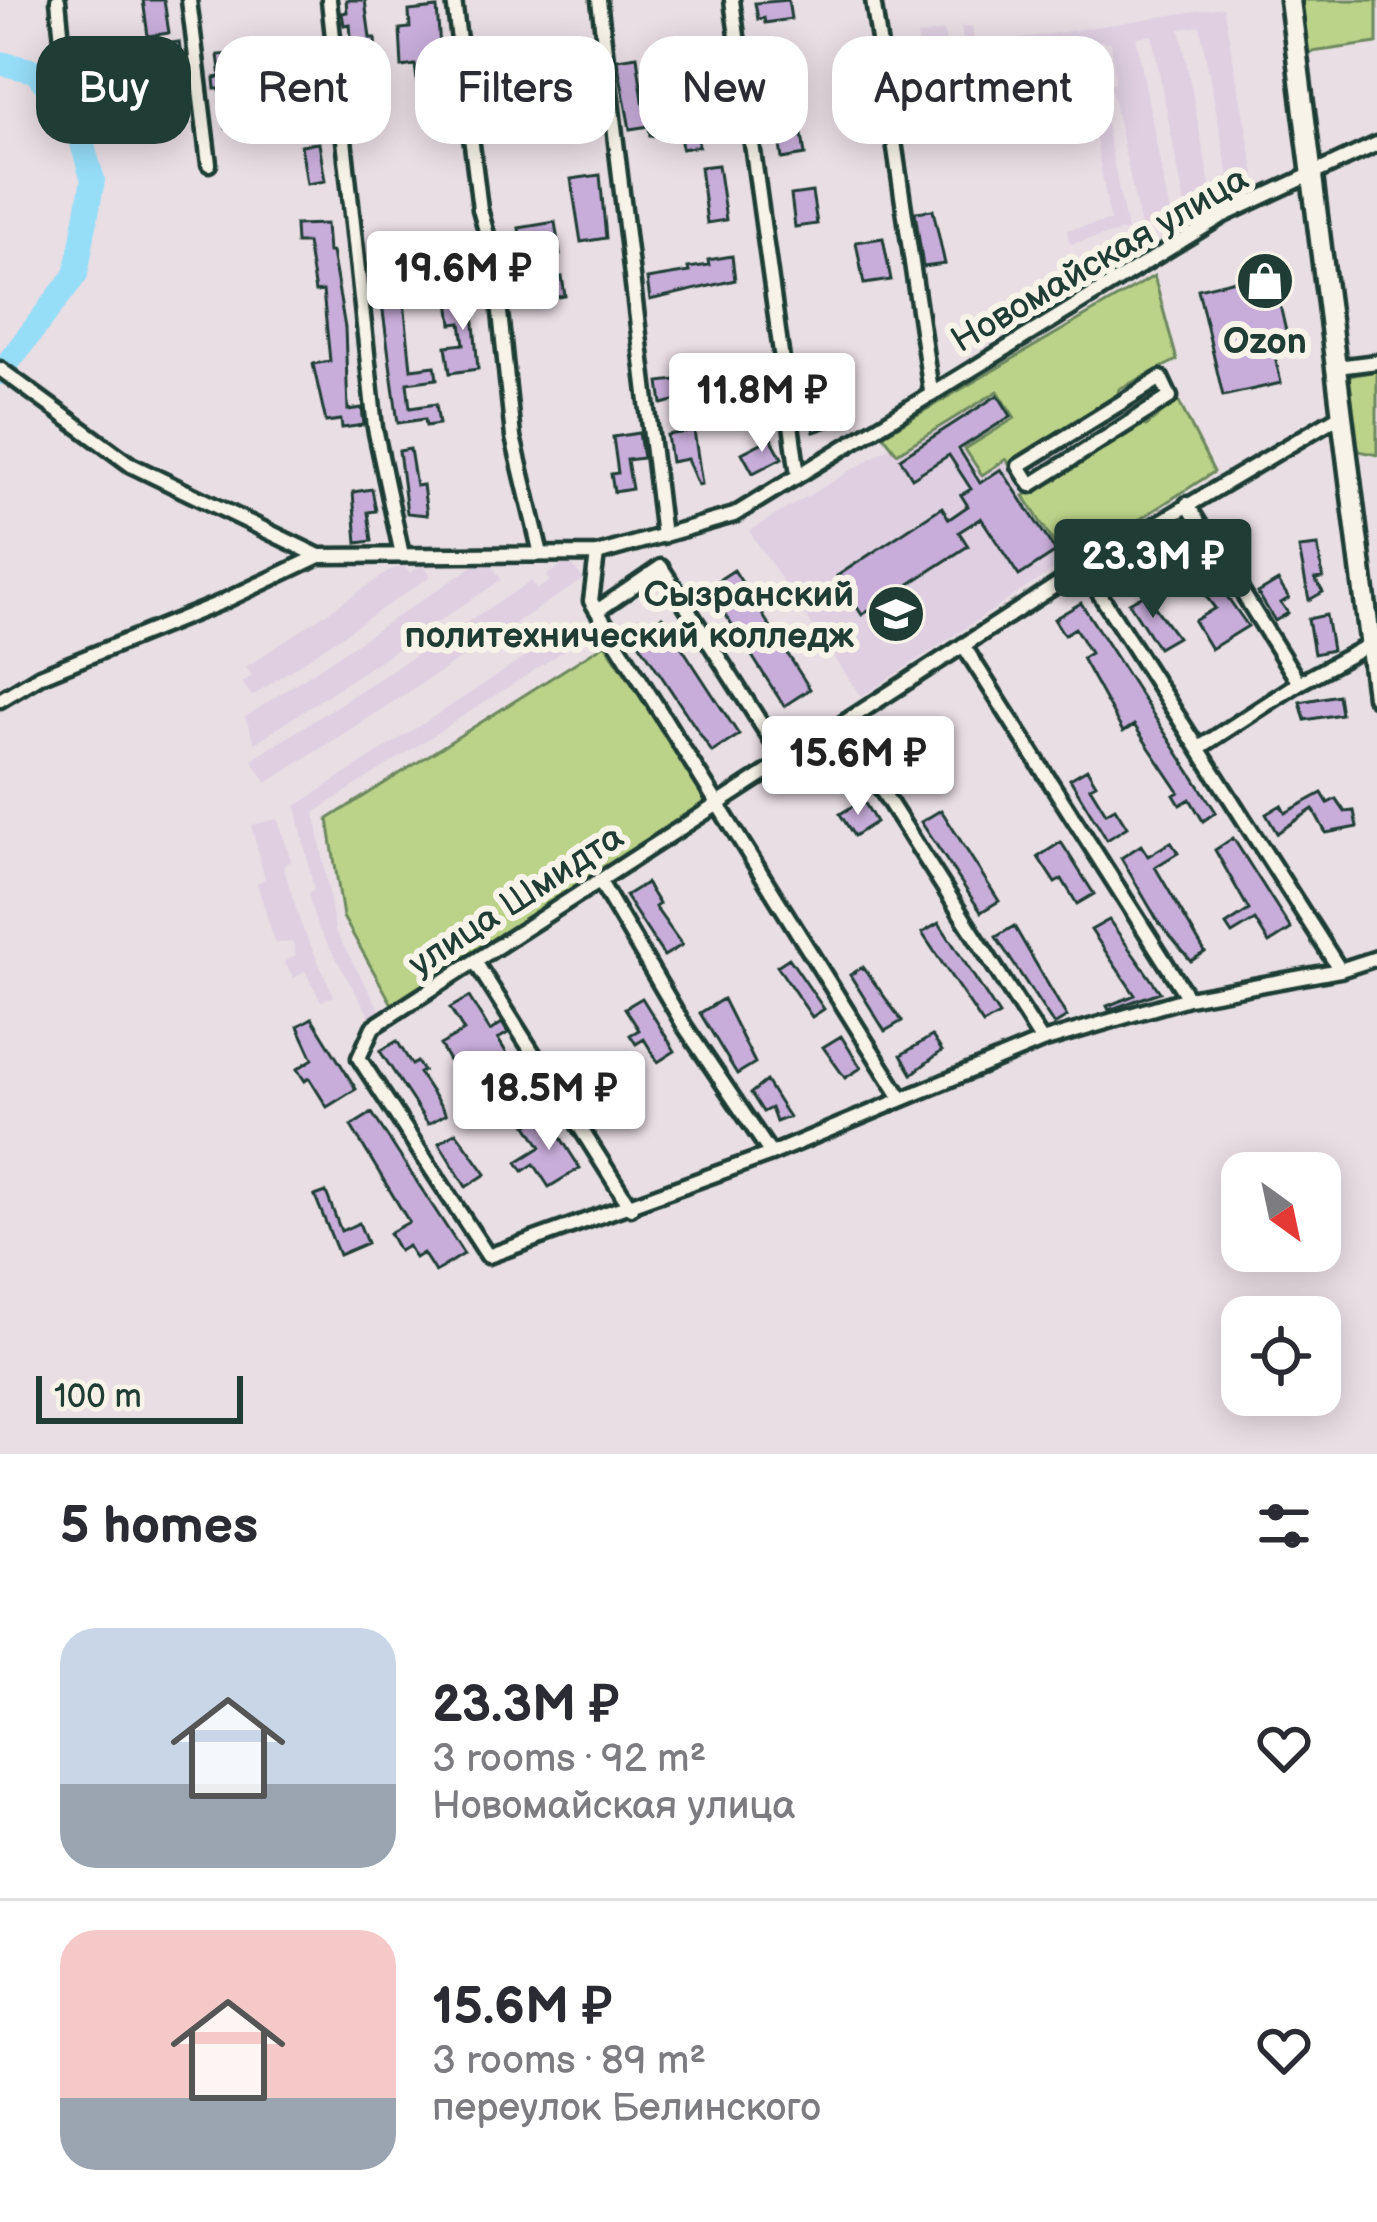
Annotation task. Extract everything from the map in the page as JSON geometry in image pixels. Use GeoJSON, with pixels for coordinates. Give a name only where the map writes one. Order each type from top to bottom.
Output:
{"type":"FeatureCollection","features":[{"type":"Feature","properties":{"kind":"main road"},"geometry":{"type":"LineString","coordinates":[[1290,0],[1377,696]]}},
{"type":"Feature","properties":{"kind":"street"},"geometry":{"type":"LineString","coordinates":[[58,0],[62,36]]}},
{"type":"Feature","properties":{"kind":"street"},"geometry":{"type":"LineString","coordinates":[[189,0],[208,164]]}},
{"type":"Feature","properties":{"kind":"street"},"geometry":{"type":"LineString","coordinates":[[328,0],[375,428],[402,555]]}},
{"type":"Feature","properties":{"kind":"street"},"geometry":{"type":"LineString","coordinates":[[454,0],[480,209],[495,264],[513,437],[541,554]]}},
{"type":"Feature","properties":{"kind":"street"},"geometry":{"type":"LineString","coordinates":[[599,0],[663,536]]}},
{"type":"Feature","properties":{"kind":"street"},"geometry":{"type":"LineString","coordinates":[[732,0],[798,475]]}},
{"type":"Feature","properties":{"kind":"street"},"geometry":{"type":"LineString","coordinates":[[873,0],[931,391]]}},
{"type":"Feature","properties":{"kind":"street","name":"Новомайская улица"},"geometry":{"type":"LineString","coordinates":[[0,369],[131,465],[319,556],[597,554],[734,514],[1224,215],[1377,143]]}},
{"type":"Feature","properties":{"kind":"street"},"geometry":{"type":"LineString","coordinates":[[1336,367],[1377,362]]}},
{"type":"Feature","properties":{"kind":"street"},"geometry":{"type":"LineString","coordinates":[[1160,377],[1170,397],[1031,485],[1019,466],[1122,401],[1160,377]]}},
{"type":"Feature","properties":{"kind":"street"},"geometry":{"type":"LineString","coordinates":[[1122,401],[1134,420]]}},
{"type":"Feature","properties":{"kind":"street","name":"улица Шмидта"},"geometry":{"type":"LineString","coordinates":[[631,1208],[488,1256],[359,1058],[373,1027],[1083,568],[1342,414]]}},
{"type":"Feature","properties":{"kind":"street"},"geometry":{"type":"LineString","coordinates":[[1187,504],[1299,682]]}},
{"type":"Feature","properties":{"kind":"street"},"geometry":{"type":"LineString","coordinates":[[597,554],[591,601],[901,1098]]}},
{"type":"Feature","properties":{"kind":"street"},"geometry":{"type":"LineString","coordinates":[[0,700],[40,676],[220,603],[319,556]]}},
{"type":"Feature","properties":{"kind":"street"},"geometry":{"type":"LineString","coordinates":[[597,610],[662,567],[784,760]]}},
{"type":"Feature","properties":{"kind":"street"},"geometry":{"type":"LineString","coordinates":[[1083,568],[1340,970]]}},
{"type":"Feature","properties":{"kind":"street"},"geometry":{"type":"LineString","coordinates":[[1199,748],[1299,682],[1371,644]]}},
{"type":"Feature","properties":{"kind":"street"},"geometry":{"type":"LineString","coordinates":[[963,645],[1188,998]]}},
{"type":"Feature","properties":{"kind":"street"},"geometry":{"type":"LineString","coordinates":[[840,725],[1042,1041]]}},
{"type":"Feature","properties":{"kind":"street"},"geometry":{"type":"LineString","coordinates":[[599,880],[685,1027],[771,1154]]}},
{"type":"Feature","properties":{"kind":"street"},"geometry":{"type":"LineString","coordinates":[[476,963],[631,1208],[1042,1041],[1188,998],[1340,970],[1377,958]]}},
{"type":"Feature","properties":{"kind":"shaded area"},"geometry":{"type":"Polygon","coordinates":[[[1223,7],[1255,175],[1231,188],[1200,26],[1180,29],[1213,201],[1185,206],[1152,35],[1136,37],[1172,226],[1142,232],[1114,102],[1114,36],[1037,36],[1223,7]]]}},
{"type":"Feature","properties":{"kind":"shaded area"},"geometry":{"type":"Polygon","coordinates":[[[972,26],[973,36],[962,36],[961,27],[972,26]]]}},
{"type":"Feature","properties":{"kind":"shaded area"},"geometry":{"type":"Polygon","coordinates":[[[1097,144],[1110,144],[1127,230],[1070,244],[1067,230],[1110,221],[1097,144]]]}},
{"type":"Feature","properties":{"kind":"shaded area","name":"Сызранский политехнический колледж"},"geometry":{"type":"Polygon","coordinates":[[[1022,369],[1123,524],[861,697],[749,531],[1022,369]]]}},
{"type":"Feature","properties":{"kind":"shaded area"},"geometry":{"type":"Polygon","coordinates":[[[487,557],[501,580],[255,743],[245,717],[487,557]]]}},
{"type":"Feature","properties":{"kind":"shaded area"},"geometry":{"type":"Polygon","coordinates":[[[568,561],[584,579],[267,783],[252,760],[531,581],[537,590],[550,581],[547,575],[568,561]]]}},
{"type":"Feature","properties":{"kind":"shaded area"},"geometry":{"type":"Polygon","coordinates":[[[423,564],[431,576],[252,696],[242,683],[252,676],[246,667],[391,570],[404,566],[410,573],[423,564]]]}},
{"type":"Feature","properties":{"kind":"shaded area"},"geometry":{"type":"Polygon","coordinates":[[[581,621],[590,634],[315,812],[335,931],[381,1012],[371,1019],[316,924],[308,894],[314,890],[296,806],[581,621]]]}},
{"type":"Feature","properties":{"kind":"shaded area"},"geometry":{"type":"Polygon","coordinates":[[[278,819],[291,861],[283,866],[301,925],[334,996],[321,1001],[305,971],[294,978],[284,962],[296,955],[293,942],[275,943],[257,883],[265,879],[251,825],[278,819]]]}},
{"type":"Feature","properties":{"kind":"green space"},"geometry":{"type":"Polygon","coordinates":[[[1297,0],[1377,0],[1377,43],[1304,53],[1297,0]]]}},
{"type":"Feature","properties":{"kind":"green space"},"geometry":{"type":"Polygon","coordinates":[[[1154,276],[1177,360],[1119,389],[1117,397],[1011,466],[1006,459],[982,475],[965,449],[1015,418],[998,391],[897,453],[883,435],[1154,276]]]}},
{"type":"Feature","properties":{"kind":"green space"},"geometry":{"type":"Polygon","coordinates":[[[1377,371],[1377,455],[1359,451],[1353,444],[1344,377],[1377,371]]]}},
{"type":"Feature","properties":{"kind":"green space"},"geometry":{"type":"Polygon","coordinates":[[[1178,400],[1214,472],[1068,565],[1024,496],[1137,423],[1146,426],[1178,400]]]}},
{"type":"Feature","properties":{"kind":"green space"},"geometry":{"type":"Polygon","coordinates":[[[605,644],[711,802],[393,1006],[343,917],[328,819],[605,644]]]}},
{"type":"Feature","properties":{"kind":"building"},"geometry":{"type":"Polygon","coordinates":[[[143,0],[164,0],[169,33],[148,36],[143,0]]]}},
{"type":"Feature","properties":{"kind":"building"},"geometry":{"type":"Polygon","coordinates":[[[346,0],[365,0],[370,36],[351,36],[342,13],[347,12],[346,0]]]}},
{"type":"Feature","properties":{"kind":"building"},"geometry":{"type":"Polygon","coordinates":[[[788,0],[791,19],[765,23],[764,18],[758,19],[755,3],[788,0]]]}},
{"type":"Feature","properties":{"kind":"building"},"geometry":{"type":"Polygon","coordinates":[[[437,8],[439,36],[415,36],[415,65],[402,67],[400,29],[410,28],[409,11],[437,8]]]}},
{"type":"Feature","properties":{"kind":"building"},"geometry":{"type":"Polygon","coordinates":[[[637,56],[639,128],[630,129],[617,59],[637,56]]]}},
{"type":"Feature","properties":{"kind":"building"},"geometry":{"type":"Polygon","coordinates":[[[319,144],[325,181],[307,184],[301,145],[319,144]]]}},
{"type":"Feature","properties":{"kind":"building"},"geometry":{"type":"Polygon","coordinates":[[[780,144],[803,144],[805,155],[782,159],[780,144]]]}},
{"type":"Feature","properties":{"kind":"building"},"geometry":{"type":"Polygon","coordinates":[[[718,165],[726,220],[707,223],[700,167],[718,165]]]}},
{"type":"Feature","properties":{"kind":"building"},"geometry":{"type":"Polygon","coordinates":[[[600,175],[606,238],[581,242],[571,179],[600,175]]]}},
{"type":"Feature","properties":{"kind":"building"},"geometry":{"type":"Polygon","coordinates":[[[812,192],[817,224],[795,227],[791,195],[812,192]]]}},
{"type":"Feature","properties":{"kind":"building"},"geometry":{"type":"Polygon","coordinates":[[[933,210],[945,264],[923,267],[915,212],[933,210]]]}},
{"type":"Feature","properties":{"kind":"building"},"geometry":{"type":"Polygon","coordinates":[[[555,222],[560,255],[524,261],[519,228],[555,222]]]}},
{"type":"Feature","properties":{"kind":"building"},"geometry":{"type":"Polygon","coordinates":[[[326,224],[345,328],[348,410],[362,408],[364,425],[342,428],[341,420],[326,422],[313,364],[330,361],[323,291],[315,292],[307,243],[296,243],[295,225],[326,224]]]}},
{"type":"Feature","properties":{"kind":"building"},"geometry":{"type":"Polygon","coordinates":[[[883,238],[891,280],[864,284],[856,242],[883,238]]]}},
{"type":"Feature","properties":{"kind":"building"},"geometry":{"type":"Polygon","coordinates":[[[732,256],[735,280],[650,300],[647,279],[689,272],[688,268],[709,265],[708,260],[732,256]]]}},
{"type":"Feature","properties":{"kind":"building"},"geometry":{"type":"Polygon","coordinates":[[[1272,271],[1289,344],[1273,347],[1281,383],[1223,396],[1198,289],[1272,271]]]}},
{"type":"Feature","properties":{"kind":"building"},"geometry":{"type":"Polygon","coordinates":[[[562,277],[565,296],[532,301],[529,282],[562,277]]]}},
{"type":"Feature","properties":{"kind":"building"},"geometry":{"type":"Polygon","coordinates":[[[471,290],[478,369],[450,373],[446,346],[464,344],[461,323],[452,324],[448,293],[471,290]]]}},
{"type":"Feature","properties":{"kind":"building"},"geometry":{"type":"Polygon","coordinates":[[[404,301],[411,369],[435,366],[437,379],[407,383],[410,408],[436,404],[439,424],[426,426],[425,419],[398,423],[382,304],[404,301]]]}},
{"type":"Feature","properties":{"kind":"building"},"geometry":{"type":"Polygon","coordinates":[[[744,357],[748,383],[662,404],[659,382],[727,374],[724,360],[744,357]]]}},
{"type":"Feature","properties":{"kind":"building"},"geometry":{"type":"Polygon","coordinates":[[[822,375],[824,391],[833,388],[844,422],[814,432],[801,378],[822,375]]]}},
{"type":"Feature","properties":{"kind":"building"},"geometry":{"type":"Polygon","coordinates":[[[998,395],[1011,416],[959,449],[980,483],[1001,469],[1056,552],[1019,576],[981,518],[959,532],[968,546],[862,615],[837,576],[942,507],[949,519],[968,506],[961,495],[971,489],[949,455],[912,478],[900,458],[998,395]]]}},
{"type":"Feature","properties":{"kind":"building"},"geometry":{"type":"Polygon","coordinates":[[[694,431],[702,484],[698,485],[687,459],[671,462],[667,435],[694,431]]]}},
{"type":"Feature","properties":{"kind":"building"},"geometry":{"type":"Polygon","coordinates":[[[639,433],[643,458],[627,460],[632,489],[614,492],[611,474],[618,473],[613,437],[639,433]]]}},
{"type":"Feature","properties":{"kind":"building"},"geometry":{"type":"Polygon","coordinates":[[[771,438],[782,458],[753,473],[742,453],[771,438]]]}},
{"type":"Feature","properties":{"kind":"building"},"geometry":{"type":"Polygon","coordinates":[[[410,449],[416,486],[423,485],[427,515],[407,513],[399,451],[410,449]]]}},
{"type":"Feature","properties":{"kind":"building"},"geometry":{"type":"Polygon","coordinates":[[[372,489],[376,511],[368,512],[372,541],[357,543],[353,492],[372,489]]]}},
{"type":"Feature","properties":{"kind":"building"},"geometry":{"type":"Polygon","coordinates":[[[1318,546],[1323,578],[1315,579],[1323,592],[1309,600],[1299,548],[1318,546]]]}},
{"type":"Feature","properties":{"kind":"building"},"geometry":{"type":"Polygon","coordinates":[[[1201,560],[1248,626],[1211,649],[1194,621],[1215,608],[1186,570],[1201,560]]]}},
{"type":"Feature","properties":{"kind":"building"},"geometry":{"type":"Polygon","coordinates":[[[734,570],[810,689],[784,706],[708,587],[734,570]]]}},
{"type":"Feature","properties":{"kind":"building"},"geometry":{"type":"Polygon","coordinates":[[[1278,581],[1289,598],[1281,603],[1288,613],[1275,621],[1258,593],[1278,581]]]}},
{"type":"Feature","properties":{"kind":"building"},"geometry":{"type":"Polygon","coordinates":[[[1145,594],[1177,637],[1158,648],[1129,603],[1145,594]]]}},
{"type":"Feature","properties":{"kind":"building"},"geometry":{"type":"Polygon","coordinates":[[[1081,603],[1216,812],[1203,821],[1190,799],[1180,805],[1174,795],[1179,792],[1134,725],[1123,732],[1082,658],[1090,653],[1075,628],[1064,635],[1054,619],[1081,603]]]}},
{"type":"Feature","properties":{"kind":"building"},"geometry":{"type":"Polygon","coordinates":[[[1326,615],[1332,650],[1314,654],[1308,619],[1326,615]]]}},
{"type":"Feature","properties":{"kind":"building"},"geometry":{"type":"Polygon","coordinates":[[[662,617],[739,735],[712,752],[634,635],[662,617]]]}},
{"type":"Feature","properties":{"kind":"building"},"geometry":{"type":"Polygon","coordinates":[[[1338,695],[1341,714],[1305,720],[1300,702],[1338,695]]]}},
{"type":"Feature","properties":{"kind":"building"},"geometry":{"type":"Polygon","coordinates":[[[1087,769],[1096,784],[1090,787],[1106,813],[1115,808],[1127,827],[1107,840],[1070,779],[1087,769]]]}},
{"type":"Feature","properties":{"kind":"building"},"geometry":{"type":"Polygon","coordinates":[[[1322,793],[1328,803],[1336,799],[1345,812],[1354,811],[1357,827],[1326,833],[1313,809],[1277,833],[1266,814],[1281,805],[1285,813],[1322,793]]]}},
{"type":"Feature","properties":{"kind":"building"},"geometry":{"type":"Polygon","coordinates":[[[863,800],[876,822],[854,836],[840,814],[863,800]]]}},
{"type":"Feature","properties":{"kind":"building"},"geometry":{"type":"Polygon","coordinates":[[[941,810],[999,901],[981,912],[921,822],[941,810]]]}},
{"type":"Feature","properties":{"kind":"building"},"geometry":{"type":"Polygon","coordinates":[[[1233,838],[1291,929],[1269,943],[1255,920],[1232,934],[1226,925],[1249,910],[1215,850],[1233,838]]]}},
{"type":"Feature","properties":{"kind":"building"},"geometry":{"type":"Polygon","coordinates":[[[1061,842],[1094,894],[1077,904],[1062,879],[1055,883],[1038,857],[1061,842]]]}},
{"type":"Feature","properties":{"kind":"building"},"geometry":{"type":"Polygon","coordinates":[[[1171,842],[1178,853],[1155,867],[1205,952],[1191,961],[1159,923],[1121,858],[1141,845],[1148,856],[1171,842]]]}},
{"type":"Feature","properties":{"kind":"building"},"geometry":{"type":"Polygon","coordinates":[[[646,883],[659,904],[655,907],[682,945],[664,956],[625,896],[646,883]]]}},
{"type":"Feature","properties":{"kind":"building"},"geometry":{"type":"Polygon","coordinates":[[[1109,920],[1160,992],[1109,1010],[1107,1006],[1135,995],[1091,930],[1109,920]]]}},
{"type":"Feature","properties":{"kind":"building"},"geometry":{"type":"Polygon","coordinates":[[[939,923],[999,1015],[983,1024],[922,933],[939,923]]]}},
{"type":"Feature","properties":{"kind":"building"},"geometry":{"type":"Polygon","coordinates":[[[1014,926],[1067,1017],[1054,1025],[996,937],[1014,926]]]}},
{"type":"Feature","properties":{"kind":"building"},"geometry":{"type":"Polygon","coordinates":[[[789,958],[824,1009],[812,1017],[777,966],[789,958]]]}},
{"type":"Feature","properties":{"kind":"building"},"geometry":{"type":"Polygon","coordinates":[[[863,967],[902,1021],[885,1031],[850,975],[863,967]]]}},
{"type":"Feature","properties":{"kind":"building"},"geometry":{"type":"Polygon","coordinates":[[[469,997],[490,1031],[502,1023],[508,1033],[498,1039],[533,1096],[517,1106],[500,1079],[491,1084],[481,1069],[460,1080],[440,1045],[464,1031],[450,1008],[469,997]]]}},
{"type":"Feature","properties":{"kind":"building"},"geometry":{"type":"Polygon","coordinates":[[[642,998],[675,1051],[658,1062],[644,1039],[636,1044],[630,1035],[639,1030],[625,1008],[642,998]]]}},
{"type":"Feature","properties":{"kind":"building"},"geometry":{"type":"Polygon","coordinates":[[[723,999],[755,1063],[737,1074],[700,1013],[723,999]]]}},
{"type":"Feature","properties":{"kind":"building"},"geometry":{"type":"Polygon","coordinates":[[[312,1018],[356,1089],[327,1107],[309,1078],[305,1081],[297,1069],[313,1059],[298,1026],[312,1018]]]}},
{"type":"Feature","properties":{"kind":"building"},"geometry":{"type":"Polygon","coordinates":[[[841,1036],[861,1068],[845,1078],[823,1047],[841,1036]]]}},
{"type":"Feature","properties":{"kind":"building"},"geometry":{"type":"Polygon","coordinates":[[[932,1036],[942,1051],[912,1074],[901,1055],[932,1036]]]}},
{"type":"Feature","properties":{"kind":"building"},"geometry":{"type":"Polygon","coordinates":[[[397,1041],[412,1065],[417,1062],[423,1071],[419,1073],[446,1114],[428,1124],[380,1051],[397,1041]]]}},
{"type":"Feature","properties":{"kind":"building"},"geometry":{"type":"Polygon","coordinates":[[[766,1081],[789,1117],[776,1122],[771,1108],[763,1112],[751,1093],[766,1081]]]}},
{"type":"Feature","properties":{"kind":"building"},"geometry":{"type":"Polygon","coordinates":[[[372,1113],[464,1254],[435,1272],[423,1253],[415,1258],[408,1246],[399,1251],[389,1233],[409,1222],[351,1126],[372,1113]]]}},
{"type":"Feature","properties":{"kind":"building"},"geometry":{"type":"Polygon","coordinates":[[[545,1113],[580,1168],[549,1187],[534,1164],[523,1171],[517,1162],[541,1147],[527,1125],[545,1113]]]}},
{"type":"Feature","properties":{"kind":"building"},"geometry":{"type":"Polygon","coordinates":[[[456,1132],[486,1174],[466,1187],[439,1143],[456,1132]]]}},
{"type":"Feature","properties":{"kind":"building"},"geometry":{"type":"Polygon","coordinates":[[[326,1192],[341,1231],[359,1223],[367,1243],[339,1255],[315,1196],[326,1192]]]}},
{"type":"Feature","properties":{"kind":"waterway"},"geometry":{"type":"LineString","coordinates":[[0,63],[35,71],[76,123],[93,180],[76,274],[0,373]]}},
{"type":"Feature","properties":{"kind":"place","name":"Ozon"},"geometry":{"type":"Point","coordinates":[1265,281]}},
{"type":"Feature","properties":{"kind":"place","name":"Сызранский политехнический колледж"},"geometry":{"type":"Point","coordinates":[896,614]}}]}
